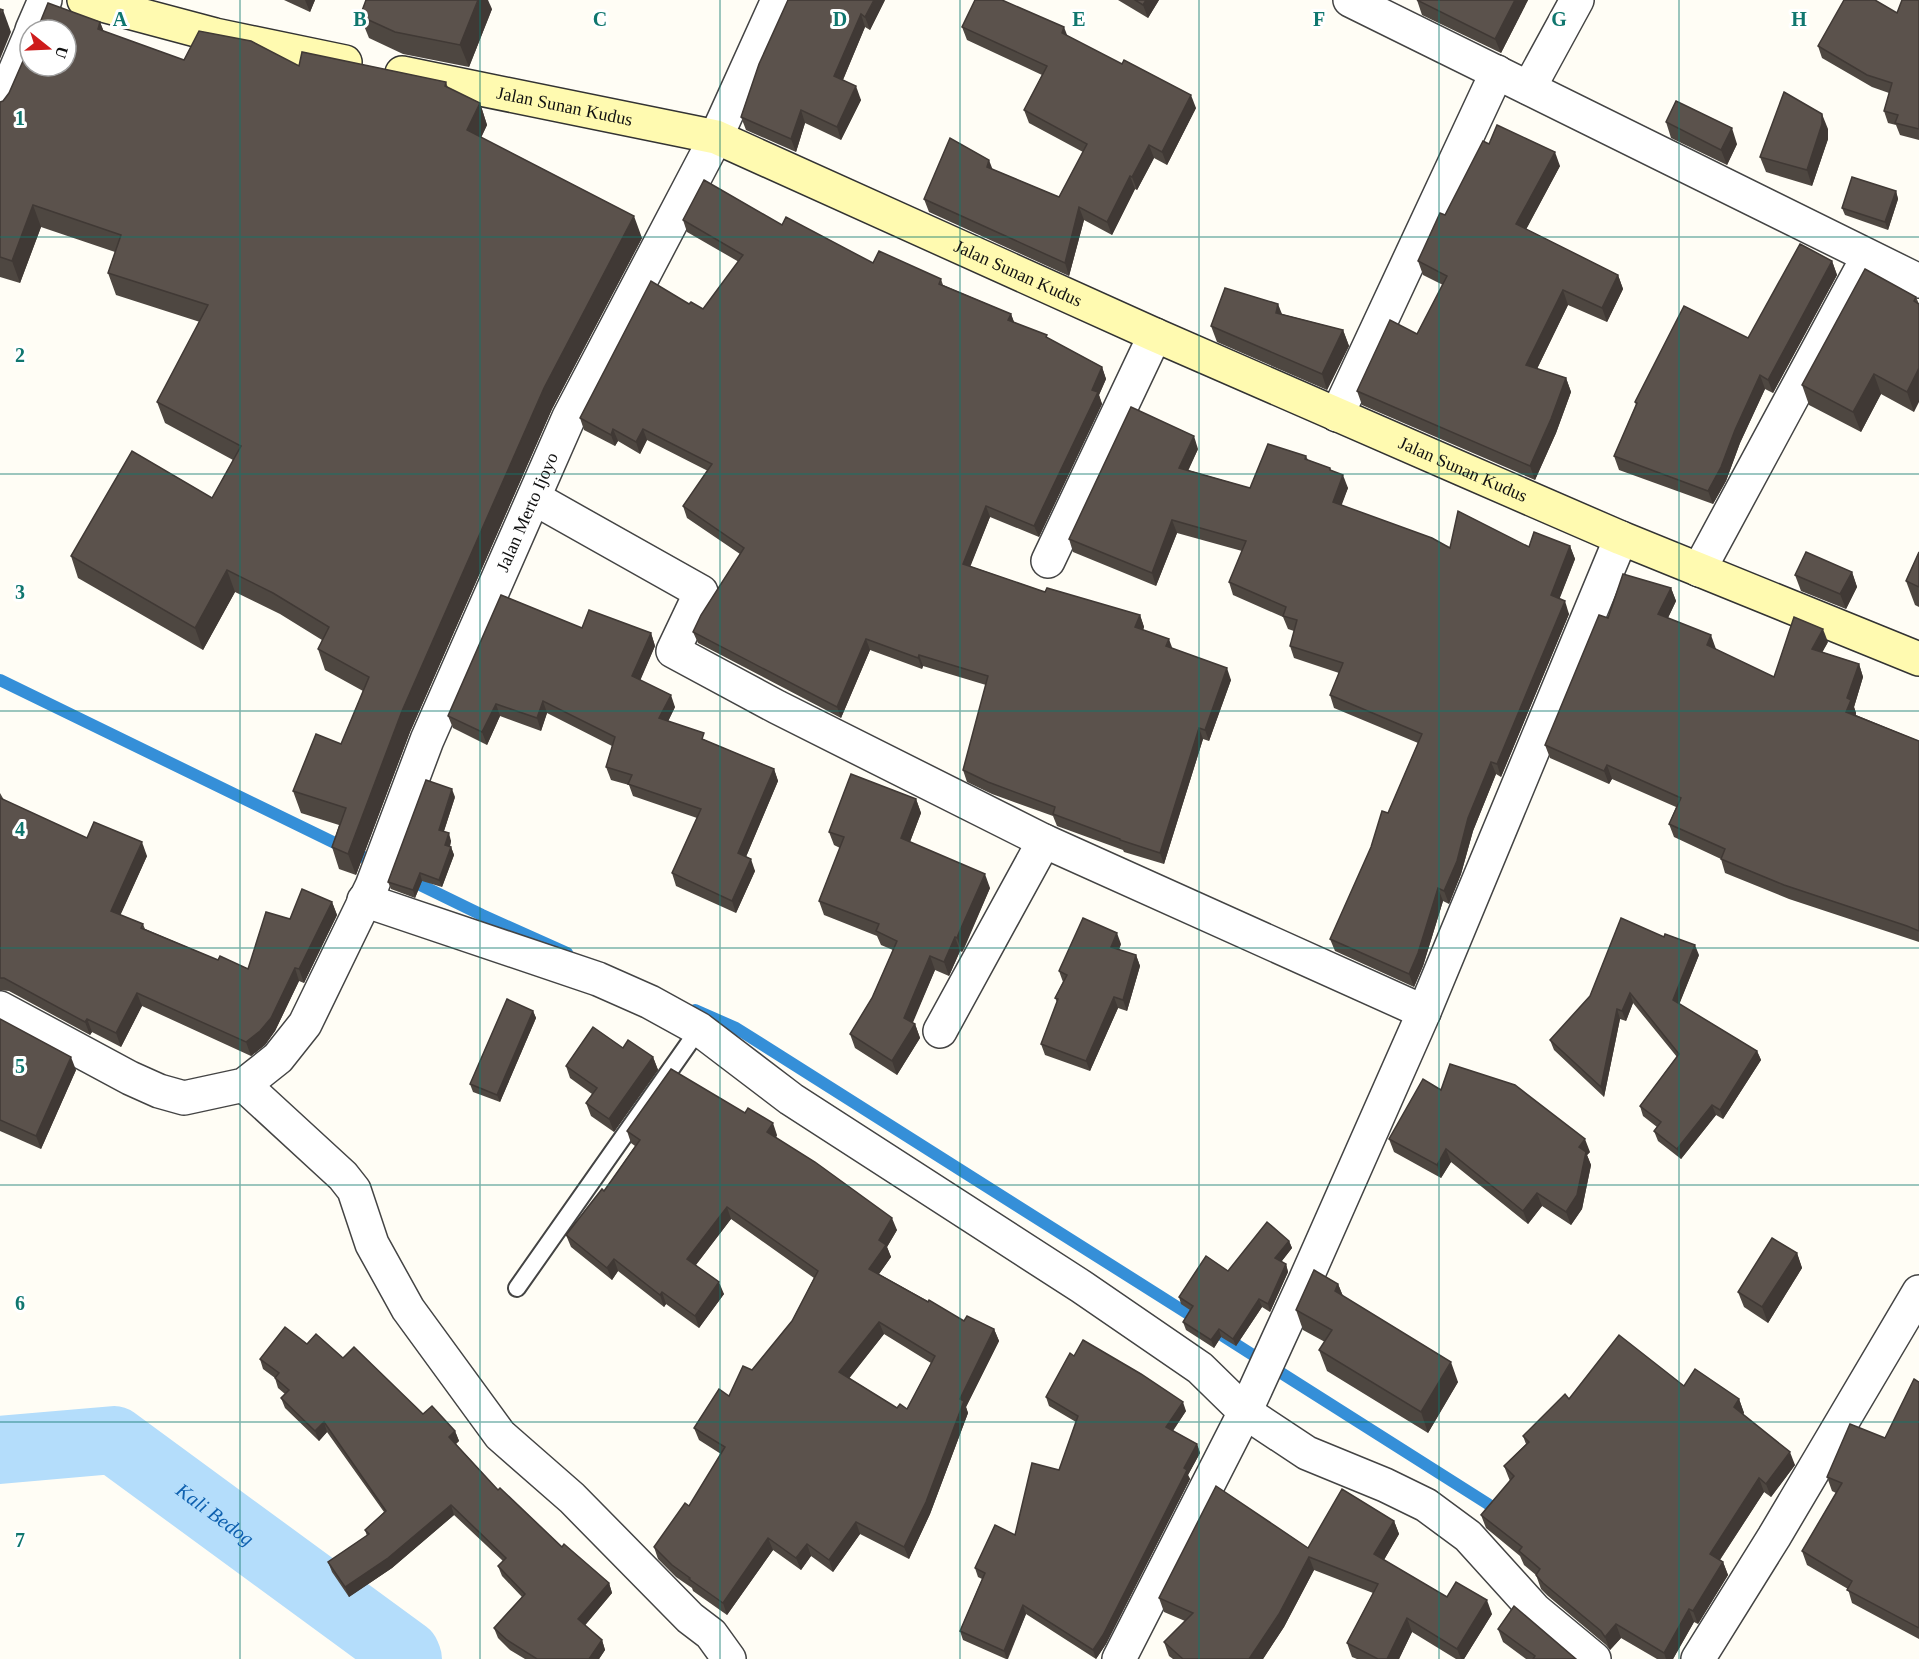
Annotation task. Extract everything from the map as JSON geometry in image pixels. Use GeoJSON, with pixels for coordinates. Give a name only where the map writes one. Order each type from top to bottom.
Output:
{"type":"FeatureCollection","features":[{"type":"Feature","properties":{"kind":"street"},"geometry":{"type":"LineString","coordinates":[[37,18],[45,0]]}},
{"type":"Feature","properties":{"kind":"street","name":"Jalan Sunan Kudus"},"geometry":{"type":"LineString","coordinates":[[84,0],[215,35],[716,137],[1155,335],[1620,538],[1919,659]]}},
{"type":"Feature","properties":{"kind":"street","name":"Jalan Merto Ijoyo"},"geometry":{"type":"LineString","coordinates":[[244,1085],[278,1058],[305,1024],[386,852],[427,740],[569,417],[716,137],[778,0]]}},
{"type":"Feature","properties":{"kind":"street"},"geometry":{"type":"LineString","coordinates":[[1350,0],[1919,281]]}},
{"type":"Feature","properties":{"kind":"street"},"geometry":{"type":"LineString","coordinates":[[1529,88],[1577,0]]}},
{"type":"Feature","properties":{"kind":"street"},"geometry":{"type":"LineString","coordinates":[[0,107],[18,64]]}},
{"type":"Feature","properties":{"kind":"street"},"geometry":{"type":"LineString","coordinates":[[1337,415],[1497,72]]}},
{"type":"Feature","properties":{"kind":"street"},"geometry":{"type":"LineString","coordinates":[[1699,570],[1868,257]]}},
{"type":"Feature","properties":{"kind":"street"},"geometry":{"type":"LineString","coordinates":[[1048,561],[1155,335]]}},
{"type":"Feature","properties":{"kind":"street"},"geometry":{"type":"LineString","coordinates":[[534,498],[701,592],[673,651],[777,707],[1044,841],[1424,1012]]}},
{"type":"Feature","properties":{"kind":"street"},"geometry":{"type":"LineString","coordinates":[[1119,1659],[1253,1393],[1305,1281],[1424,1012],[1620,538]]}},
{"type":"Feature","properties":{"kind":"street"},"geometry":{"type":"LineString","coordinates":[[940,1031],[1044,841]]}},
{"type":"Feature","properties":{"kind":"street"},"geometry":{"type":"LineString","coordinates":[[368,893],[598,980],[650,1002],[699,1029],[791,1098],[1082,1287],[1200,1368],[1253,1393],[1307,1453],[1385,1485],[1426,1505],[1468,1536],[1535,1610],[1594,1659]]}},
{"type":"Feature","properties":{"kind":"street"},"geometry":{"type":"LineString","coordinates":[[0,1008],[130,1078],[184,1098],[244,1085],[343,1176],[354,1190],[372,1244],[408,1308],[500,1435],[572,1498],[690,1618],[711,1634],[729,1659]]}},
{"type":"Feature","properties":{"kind":"street"},"geometry":{"type":"LineString","coordinates":[[1701,1654],[1919,1292]]}},
{"type":"Feature","properties":{"kind":"lane"},"geometry":{"type":"LineString","coordinates":[[517,1288],[699,1029]]}},
{"type":"Feature","properties":{"kind":"building"},"geometry":{"type":"Polygon","coordinates":[[[366,0],[478,0],[460,45],[395,32],[360,16],[366,0]]]}},
{"type":"Feature","properties":{"kind":"building"},"geometry":{"type":"Polygon","coordinates":[[[788,0],[874,0],[865,17],[861,14],[834,76],[856,86],[837,127],[801,110],[791,139],[741,117],[759,64],[788,0]]]}},
{"type":"Feature","properties":{"kind":"building"},"geometry":{"type":"Polygon","coordinates":[[[975,0],[1002,0],[1064,27],[1062,33],[1122,64],[1124,60],[1191,95],[1162,152],[1149,145],[1132,177],[1130,176],[1107,222],[1079,207],[1065,263],[924,199],[950,138],[989,160],[987,167],[1059,197],[1087,144],[1024,110],[1047,66],[962,27],[975,0]]]}},
{"type":"Feature","properties":{"kind":"building"},"geometry":{"type":"Polygon","coordinates":[[[1135,0],[1146,0],[1143,5],[1135,0]]]}},
{"type":"Feature","properties":{"kind":"building"},"geometry":{"type":"Polygon","coordinates":[[[1417,0],[1515,0],[1495,39],[1417,0]]]}},
{"type":"Feature","properties":{"kind":"building"},"geometry":{"type":"Polygon","coordinates":[[[1844,0],[1875,0],[1897,13],[1902,0],[1919,0],[1919,129],[1895,123],[1898,115],[1884,111],[1892,83],[1867,75],[1818,46],[1844,0]]]}},
{"type":"Feature","properties":{"kind":"building"},"geometry":{"type":"Polygon","coordinates":[[[48,3],[100,22],[98,29],[184,60],[199,31],[251,41],[299,66],[302,52],[446,82],[445,86],[480,103],[467,130],[634,216],[544,388],[402,711],[348,854],[332,847],[346,808],[293,791],[316,734],[341,744],[369,677],[318,649],[329,627],[273,593],[227,570],[195,628],[71,556],[132,451],[212,498],[241,446],[157,402],[208,305],[108,273],[121,235],[33,205],[12,261],[0,257],[0,102],[9,93],[18,72],[18,78],[78,78],[78,18],[42,18],[48,3]]]}},
{"type":"Feature","properties":{"kind":"building"},"geometry":{"type":"Polygon","coordinates":[[[1784,92],[1822,114],[1822,124],[1807,170],[1760,157],[1784,92]]]}},
{"type":"Feature","properties":{"kind":"building"},"geometry":{"type":"Polygon","coordinates":[[[1676,101],[1732,128],[1721,150],[1666,122],[1676,101]]]}},
{"type":"Feature","properties":{"kind":"building"},"geometry":{"type":"Polygon","coordinates":[[[1497,125],[1555,152],[1516,224],[1618,275],[1602,308],[1563,290],[1526,365],[1566,378],[1530,466],[1357,391],[1390,320],[1417,334],[1447,276],[1418,261],[1440,213],[1445,215],[1483,141],[1489,144],[1497,125]]]}},
{"type":"Feature","properties":{"kind":"building"},"geometry":{"type":"Polygon","coordinates":[[[1852,177],[1896,191],[1885,222],[1842,208],[1852,177]]]}},
{"type":"Feature","properties":{"kind":"building"},"geometry":{"type":"Polygon","coordinates":[[[704,180],[782,225],[786,217],[873,263],[879,251],[941,279],[939,284],[1011,314],[1008,320],[1047,335],[1046,337],[1102,367],[1092,390],[1098,392],[1034,526],[986,506],[963,564],[1045,592],[1047,588],[1140,615],[1135,627],[1169,639],[1166,646],[1227,668],[1205,730],[1199,728],[1160,853],[1053,814],[1055,807],[988,782],[963,770],[988,676],[919,655],[918,658],[866,639],[837,707],[693,632],[701,615],[744,548],[683,506],[712,464],[643,429],[636,442],[613,429],[611,435],[580,418],[651,281],[689,304],[691,302],[703,309],[743,255],[683,220],[704,180]]]}},
{"type":"Feature","properties":{"kind":"building"},"geometry":{"type":"Polygon","coordinates":[[[1800,244],[1832,261],[1768,380],[1760,375],[1721,467],[1708,491],[1614,456],[1637,403],[1635,402],[1684,306],[1748,338],[1800,244]]]}},
{"type":"Feature","properties":{"kind":"building"},"geometry":{"type":"Polygon","coordinates":[[[1865,269],[1916,297],[1914,301],[1919,304],[1919,368],[1907,392],[1874,374],[1853,412],[1802,385],[1865,269]]]}},
{"type":"Feature","properties":{"kind":"building"},"geometry":{"type":"Polygon","coordinates":[[[1225,288],[1278,304],[1276,313],[1343,330],[1322,374],[1211,326],[1225,288]]]}},
{"type":"Feature","properties":{"kind":"building"},"geometry":{"type":"Polygon","coordinates":[[[1131,407],[1194,436],[1179,468],[1250,488],[1268,444],[1306,456],[1305,459],[1343,475],[1333,502],[1432,538],[1450,548],[1458,511],[1529,547],[1534,532],[1570,546],[1551,595],[1565,601],[1497,764],[1491,762],[1468,818],[1457,861],[1444,891],[1438,888],[1418,953],[1409,974],[1330,939],[1371,847],[1382,811],[1388,813],[1422,734],[1330,695],[1343,663],[1290,646],[1297,620],[1283,616],[1286,607],[1229,582],[1246,541],[1172,520],[1152,573],[1069,539],[1131,407]]]}},
{"type":"Feature","properties":{"kind":"building"},"geometry":{"type":"Polygon","coordinates":[[[1806,552],[1852,572],[1840,594],[1795,575],[1806,552]]]}},
{"type":"Feature","properties":{"kind":"building"},"geometry":{"type":"Polygon","coordinates":[[[1919,552],[1919,587],[1906,581],[1919,552]]]}},
{"type":"Feature","properties":{"kind":"building"},"geometry":{"type":"Polygon","coordinates":[[[1623,574],[1671,588],[1658,614],[1711,635],[1707,645],[1774,677],[1794,617],[1823,629],[1812,649],[1859,664],[1847,698],[1851,700],[1846,712],[1919,741],[1919,931],[1784,885],[1721,859],[1725,849],[1669,824],[1681,798],[1607,765],[1604,771],[1545,745],[1599,615],[1608,618],[1623,574]]]}},
{"type":"Feature","properties":{"kind":"building"},"geometry":{"type":"Polygon","coordinates":[[[501,595],[582,628],[589,610],[651,633],[632,676],[671,695],[659,718],[704,733],[702,739],[774,769],[738,853],[751,859],[732,901],[672,873],[701,809],[628,784],[632,775],[606,767],[615,737],[543,701],[537,718],[496,704],[482,732],[448,716],[501,595]]]}},
{"type":"Feature","properties":{"kind":"building"},"geometry":{"type":"Polygon","coordinates":[[[851,774],[916,799],[901,838],[985,874],[944,962],[930,956],[904,1018],[915,1024],[892,1061],[850,1034],[872,998],[897,941],[876,931],[879,924],[819,901],[844,837],[829,832],[851,774]]]}},
{"type":"Feature","properties":{"kind":"building"},"geometry":{"type":"Polygon","coordinates":[[[426,780],[452,789],[439,830],[449,833],[445,845],[451,847],[439,880],[420,873],[413,890],[388,882],[426,780]]]}},
{"type":"Feature","properties":{"kind":"building"},"geometry":{"type":"Polygon","coordinates":[[[0,798],[87,838],[94,822],[142,842],[111,911],[143,924],[141,928],[218,960],[220,956],[248,969],[266,912],[290,919],[302,889],[332,902],[299,969],[295,968],[271,1018],[260,1031],[246,1042],[137,993],[116,1033],[87,1019],[85,1022],[4,978],[0,978],[0,798]]]}},
{"type":"Feature","properties":{"kind":"building"},"geometry":{"type":"Polygon","coordinates":[[[1083,918],[1117,933],[1111,947],[1136,955],[1123,1000],[1114,997],[1086,1061],[1041,1044],[1058,999],[1055,998],[1067,975],[1059,971],[1083,918]]]}},
{"type":"Feature","properties":{"kind":"building"},"geometry":{"type":"Polygon","coordinates":[[[1621,918],[1664,937],[1665,934],[1695,945],[1673,1000],[1757,1051],[1720,1110],[1712,1105],[1677,1149],[1654,1131],[1661,1122],[1640,1106],[1679,1054],[1630,993],[1622,1011],[1617,1009],[1601,1087],[1550,1040],[1590,996],[1621,918]]]}},
{"type":"Feature","properties":{"kind":"building"},"geometry":{"type":"Polygon","coordinates":[[[507,999],[533,1011],[497,1095],[470,1084],[507,999]]]}},
{"type":"Feature","properties":{"kind":"building"},"geometry":{"type":"Polygon","coordinates":[[[0,1019],[71,1057],[36,1136],[0,1120],[0,1019]]]}},
{"type":"Feature","properties":{"kind":"building"},"geometry":{"type":"Polygon","coordinates":[[[593,1027],[623,1048],[628,1040],[653,1057],[609,1119],[586,1103],[597,1088],[566,1066],[593,1027]]]}},
{"type":"Feature","properties":{"kind":"building"},"geometry":{"type":"Polygon","coordinates":[[[1450,1064],[1515,1085],[1585,1139],[1579,1147],[1586,1152],[1577,1195],[1566,1212],[1537,1193],[1523,1211],[1446,1149],[1437,1165],[1389,1139],[1423,1079],[1441,1090],[1450,1064]]]}},
{"type":"Feature","properties":{"kind":"building"},"geometry":{"type":"Polygon","coordinates":[[[671,1069],[745,1113],[748,1108],[773,1123],[767,1132],[815,1162],[892,1218],[879,1240],[886,1245],[869,1269],[964,1321],[967,1316],[994,1329],[960,1399],[964,1401],[926,1502],[904,1547],[856,1522],[829,1560],[807,1544],[796,1558],[768,1538],[723,1603],[689,1579],[654,1547],[685,1503],[689,1506],[725,1447],[694,1428],[719,1389],[729,1396],[743,1366],[752,1370],[792,1321],[818,1271],[727,1207],[687,1259],[719,1282],[695,1316],[662,1292],[660,1295],[614,1259],[607,1268],[566,1235],[602,1189],[604,1191],[640,1140],[627,1131],[671,1069]],[[879,1322],[839,1372],[897,1408],[900,1404],[907,1409],[935,1356],[879,1322]]]}},
{"type":"Feature","properties":{"kind":"building"},"geometry":{"type":"Polygon","coordinates":[[[1267,1222],[1289,1241],[1275,1258],[1286,1264],[1268,1304],[1259,1299],[1233,1339],[1219,1329],[1211,1340],[1183,1322],[1193,1306],[1179,1297],[1206,1256],[1228,1271],[1267,1222]]]}},
{"type":"Feature","properties":{"kind":"building"},"geometry":{"type":"Polygon","coordinates":[[[1772,1238],[1797,1253],[1762,1307],[1738,1292],[1772,1238]]]}},
{"type":"Feature","properties":{"kind":"building"},"geometry":{"type":"Polygon","coordinates":[[[1314,1270],[1338,1284],[1335,1291],[1451,1362],[1421,1412],[1319,1350],[1332,1330],[1296,1310],[1314,1270]]]}},
{"type":"Feature","properties":{"kind":"building"},"geometry":{"type":"Polygon","coordinates":[[[285,1327],[307,1344],[316,1334],[343,1358],[354,1347],[423,1414],[432,1406],[455,1431],[449,1437],[498,1490],[500,1488],[562,1547],[564,1544],[609,1583],[578,1619],[602,1640],[589,1659],[537,1659],[507,1640],[494,1628],[525,1594],[498,1566],[506,1558],[451,1505],[388,1558],[345,1587],[328,1562],[369,1534],[365,1530],[386,1511],[324,1422],[315,1431],[281,1398],[289,1390],[275,1378],[279,1373],[260,1359],[285,1327]]]}},
{"type":"Feature","properties":{"kind":"building"},"geometry":{"type":"Polygon","coordinates":[[[1619,1335],[1684,1386],[1695,1369],[1739,1399],[1734,1407],[1790,1452],[1766,1484],[1759,1478],[1710,1554],[1723,1562],[1693,1611],[1689,1609],[1664,1653],[1616,1624],[1605,1637],[1601,1631],[1543,1583],[1536,1575],[1540,1569],[1519,1551],[1522,1547],[1481,1515],[1514,1476],[1504,1466],[1529,1442],[1523,1436],[1565,1394],[1569,1399],[1619,1335]]]}},
{"type":"Feature","properties":{"kind":"building"},"geometry":{"type":"Polygon","coordinates":[[[1083,1340],[1183,1402],[1166,1427],[1197,1444],[1184,1468],[1187,1470],[1103,1635],[1093,1650],[1023,1605],[1004,1651],[960,1631],[985,1573],[975,1568],[995,1525],[1015,1535],[1032,1463],[1059,1470],[1078,1416],[1046,1397],[1070,1353],[1074,1356],[1083,1340]]]}},
{"type":"Feature","properties":{"kind":"building"},"geometry":{"type":"Polygon","coordinates":[[[1914,1379],[1919,1382],[1919,1628],[1847,1590],[1852,1581],[1802,1551],[1842,1483],[1827,1477],[1850,1424],[1885,1438],[1914,1379]]]}},
{"type":"Feature","properties":{"kind":"building"},"geometry":{"type":"Polygon","coordinates":[[[1216,1486],[1308,1548],[1342,1489],[1394,1521],[1374,1554],[1447,1597],[1456,1582],[1487,1600],[1457,1649],[1407,1618],[1387,1659],[1378,1659],[1347,1643],[1378,1584],[1309,1557],[1279,1614],[1249,1659],[1183,1659],[1164,1642],[1193,1613],[1159,1598],[1216,1486]]]}},
{"type":"Feature","properties":{"kind":"building"},"geometry":{"type":"Polygon","coordinates":[[[1514,1606],[1576,1659],[1533,1659],[1535,1656],[1498,1629],[1514,1606]]]}},
{"type":"Feature","properties":{"kind":"waterway"},"geometry":{"type":"LineString","coordinates":[[0,680],[380,865]]}},
{"type":"Feature","properties":{"kind":"waterway"},"geometry":{"type":"LineString","coordinates":[[406,878],[567,953]]}},
{"type":"Feature","properties":{"kind":"waterway"},"geometry":{"type":"LineString","coordinates":[[695,1010],[736,1028],[1201,1322]]}},
{"type":"Feature","properties":{"kind":"waterway"},"geometry":{"type":"LineString","coordinates":[[1223,1336],[1488,1504],[1500,1516]]}},
{"type":"Feature","properties":{"kind":"waterway","name":"Kali Bedog"},"geometry":{"type":"LineString","coordinates":[[0,1450],[114,1440],[406,1654],[408,1659]]}}]}
